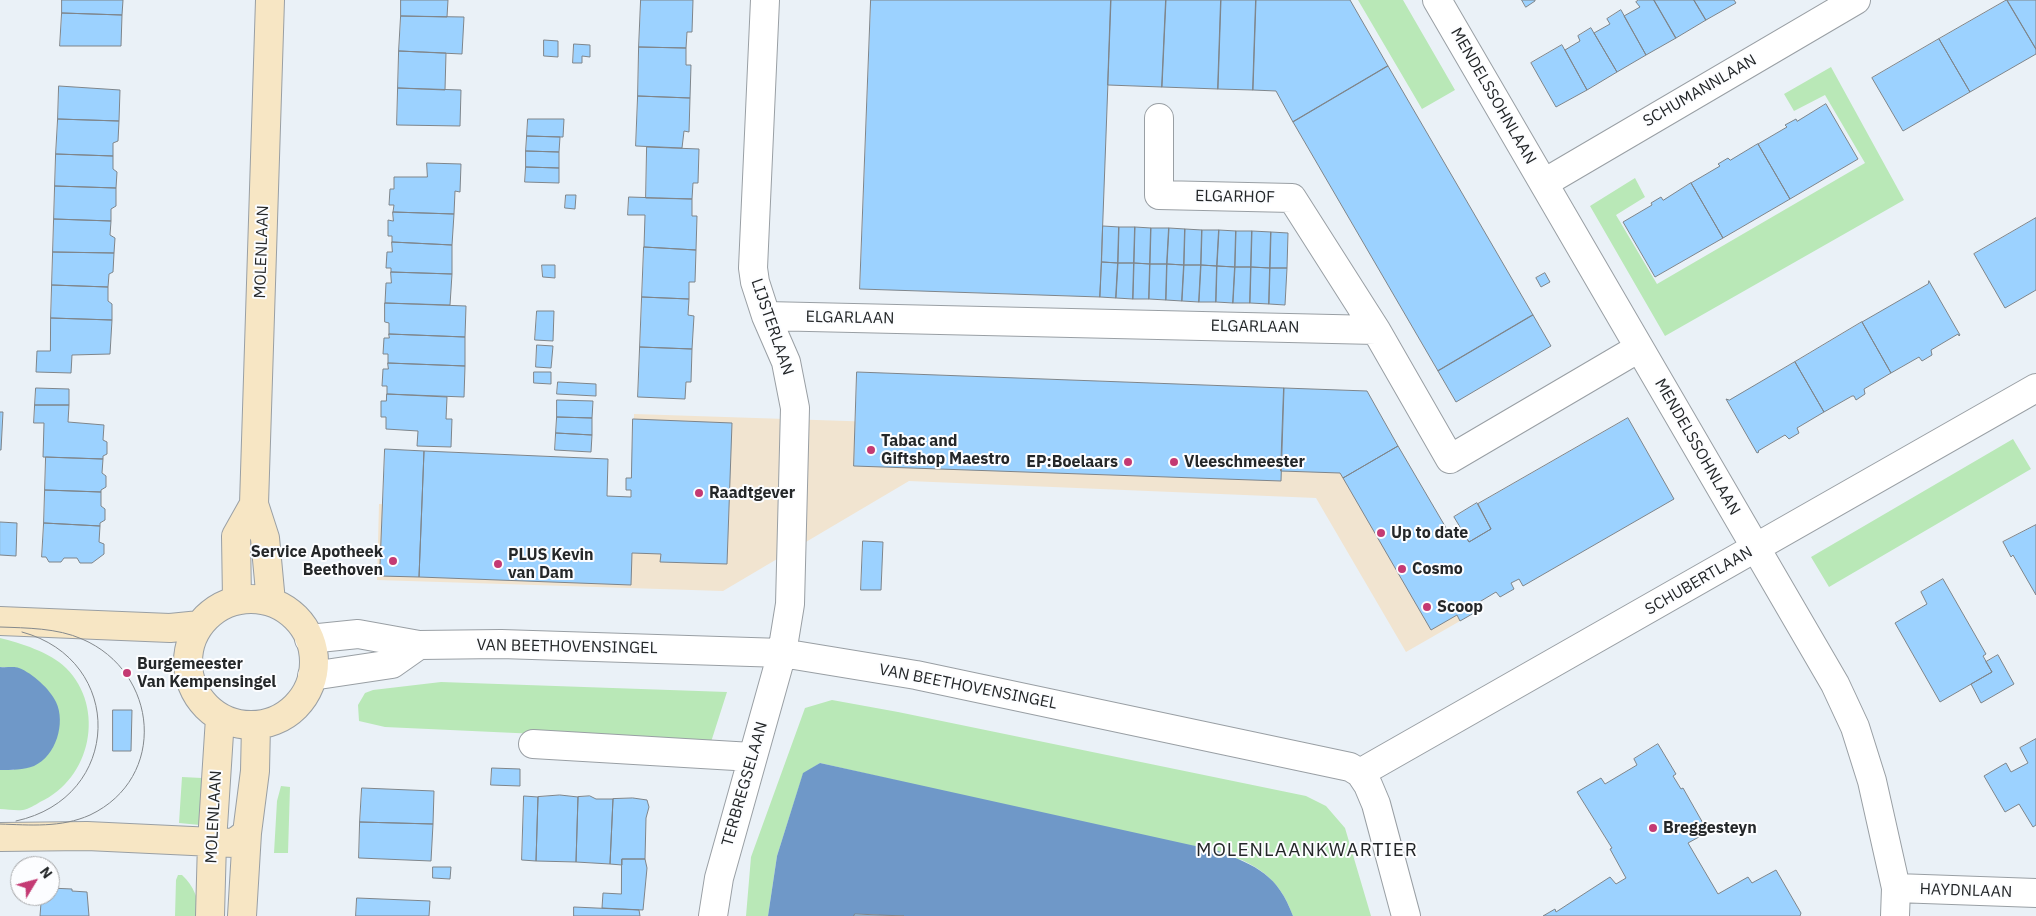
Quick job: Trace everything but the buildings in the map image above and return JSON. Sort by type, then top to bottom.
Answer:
[{"type":"main road","name":"MOLENLAAN","points":[[270,0],[254,504],[265,538],[271,602]]},
{"type":"main road","name":"MOLENLAAN","points":[[237,600],[236,536],[254,504]]},
{"type":"main road","points":[[260,599],[271,602],[294,616],[303,626],[309,639],[313,651],[312,676],[309,687],[297,706],[278,719],[256,725],[244,725],[220,718],[206,707],[195,693],[189,676],[188,658],[191,641],[200,625],[210,614],[223,605],[237,600],[260,599]]},
{"type":"main road","points":[[0,621],[170,628],[200,625]]},
{"type":"main road","name":"MOLENLAAN","points":[[210,916],[212,842],[220,718]]},
{"type":"main road","name":"MOLENLAAN","points":[[242,916],[247,834],[255,771],[256,725]]},
{"type":"main road","points":[[0,837],[87,836],[234,843],[247,834]]},
{"type":"street","name":"LIJSTERLAAN","points":[[765,0],[753,256],[756,282],[766,316],[786,362],[795,408],[790,604],[782,652]]},
{"type":"street","name":"MENDELSSOHNLAAN","points":[[1438,0],[1835,684],[1855,727],[1872,781],[1896,888],[1895,916]]},
{"type":"street","name":"SCHUMANNLAAN","points":[[1544,183],[1856,0]]},
{"type":"street","name":"ELGARHOF","points":[[1159,118],[1159,195],[1292,198],[1376,330]]},
{"type":"street","name":"ELGARLAAN","points":[[766,316],[1376,330]]},
{"type":"street","points":[[1376,330],[1450,459],[1640,348]]},
{"type":"street","name":"SCHUBERTLAAN","points":[[1360,773],[2036,388]]},
{"type":"street","name":"VAN BEETHOVENSINGEL","points":[[309,639],[358,634],[419,645],[501,644],[782,652],[916,676],[1278,750],[1350,767],[1360,773]]},
{"type":"street","points":[[312,676],[392,664],[419,645]]},
{"type":"street","name":"TERBREGSELAAN","points":[[713,916],[719,878],[782,652]]},
{"type":"street","points":[[533,744],[752,758]]},
{"type":"street","points":[[1360,773],[1368,785],[1376,804],[1406,916]]},
{"type":"street","name":"HAYDNLAAN","points":[[1896,888],[2036,893]]},
{"type":"shaded area","points":[[634,414],[999,426],[1355,442],[1460,621],[1406,652],[1316,498],[909,481],[723,591],[377,580],[379,504],[633,512]]},
{"type":"green space","points":[[1358,0],[1403,0],[1455,90],[1422,109]]},
{"type":"green space","points":[[1831,67],[1904,200],[1665,336],[1590,206],[1635,178],[1645,197],[1616,215],[1657,284],[1865,163],[1825,95],[1794,111],[1784,94]]},
{"type":"green space","points":[[2013,439],[2031,469],[1829,587],[1811,557]]},
{"type":"green space","points":[[0,638],[25,645],[52,657],[66,668],[78,684],[86,703],[89,722],[87,741],[81,760],[71,777],[57,791],[32,807],[23,810],[0,809],[0,770],[14,770],[19,668],[0,667]]},
{"type":"green space","points":[[441,682],[727,692],[711,742],[385,727],[359,721],[358,705],[365,693],[373,690]]},
{"type":"green space","points":[[832,700],[1306,796],[1326,806],[1345,828],[1371,916],[1293,916],[1285,897],[1274,882],[1260,870],[1242,860],[820,763],[803,774],[777,856],[768,916],[746,916],[751,857],[805,708]]},
{"type":"green space","points":[[182,777],[202,778],[200,825],[179,823]]},
{"type":"green space","points":[[281,786],[290,787],[288,853],[274,853],[277,801]]},
{"type":"green space","points":[[178,875],[182,875],[193,889],[200,916],[175,916],[176,880]]},
{"type":"water","points":[[0,667],[19,668],[35,678],[50,692],[59,710],[59,729],[53,747],[42,761],[34,766],[17,770],[0,770]]},
{"type":"water","points":[[820,763],[1218,851],[1255,867],[1273,881],[1287,902],[1293,916],[904,916],[856,914],[854,916],[768,916],[777,856],[803,773]]},
{"type":"tram line","points":[[0,627],[42,629],[72,635],[108,655],[127,675],[139,699],[144,726],[142,752],[132,777],[115,798],[90,815],[68,822],[45,825],[0,824]]},
{"type":"tram line","points":[[16,821],[51,807],[77,786],[92,758],[98,728],[94,698],[80,670],[56,647],[22,632]]},
{"type":"place","name":"Tabac and Giftshop Maestro","points":[[871,450]]},
{"type":"place","name":"EP:Boelaars","points":[[1128,462]]},
{"type":"place","name":"Vleeschmeester","points":[[1174,462]]},
{"type":"place","name":"Raadtgever","points":[[699,493]]},
{"type":"place","name":"Up to date","points":[[1381,533]]},
{"type":"place","name":"Service Apotheek Beethoven","points":[[393,561]]},
{"type":"place","name":"PLUS Kevin van Dam","points":[[498,564]]},
{"type":"place","name":"Cosmo","points":[[1402,569]]},
{"type":"place","name":"Scoop","points":[[1427,607]]},
{"type":"place","name":"Burgemeester Van Kempensingel","points":[[127,673]]},
{"type":"place","name":"Breggesteyn","points":[[1653,828]]},
{"type":"district","name":"MOLENLAANKWARTIER","points":[[1307,851]]}]
